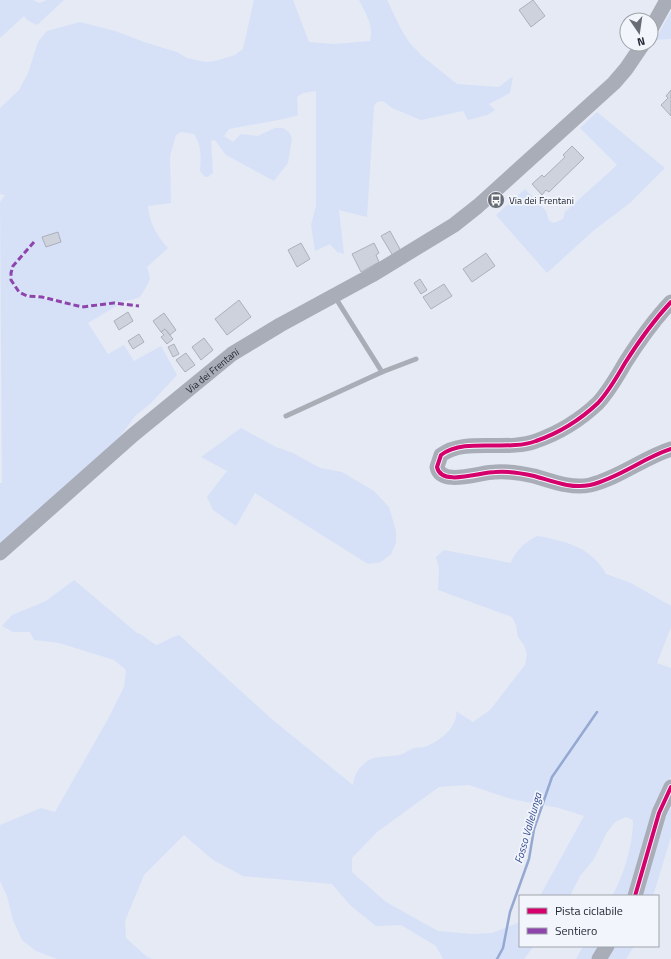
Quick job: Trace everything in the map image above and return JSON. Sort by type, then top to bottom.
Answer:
[{"type":"main road","points":[[659,14],[667,0]]},
{"type":"main road","name":"Via dei Frentani","points":[[0,553],[133,435],[227,358],[256,339],[335,296],[454,225],[478,206],[614,83],[638,52]]},
{"type":"main road","points":[[671,302],[642,337],[605,395],[583,416],[558,431],[527,444],[452,449],[440,455],[437,467],[441,475],[450,478],[480,472],[507,472],[581,486],[605,480],[650,456],[671,449]]},
{"type":"main road","points":[[635,895],[659,813],[671,787]]},
{"type":"main road","points":[[599,959],[605,947]]},
{"type":"lane","points":[[335,296],[382,372]]},
{"type":"lane","points":[[286,416],[382,372],[416,359]]},
{"type":"shaded area","points":[[0,0],[33,0],[39,3],[47,0],[64,0],[37,25],[27,20],[24,16],[0,38]]},
{"type":"shaded area","points":[[254,0],[293,0],[309,42],[334,44],[370,41],[370,25],[367,15],[359,0],[387,0],[409,42],[422,56],[457,84],[499,87],[513,76],[510,93],[489,104],[495,110],[487,115],[468,120],[463,111],[421,120],[392,108],[383,101],[377,102],[374,106],[367,217],[339,210],[344,254],[337,252],[330,244],[315,251],[311,225],[316,206],[316,91],[303,93],[297,97],[298,115],[229,129],[224,136],[233,142],[241,134],[258,136],[275,128],[283,128],[289,132],[292,138],[288,163],[274,181],[226,155],[215,140],[211,141],[213,173],[208,177],[205,177],[200,171],[200,148],[194,134],[181,132],[176,135],[170,156],[171,203],[148,206],[150,218],[154,228],[160,239],[168,248],[147,267],[150,278],[148,284],[140,297],[136,299],[103,305],[76,305],[84,307],[118,305],[88,323],[108,354],[124,345],[134,361],[161,346],[177,375],[151,403],[135,416],[117,441],[0,547],[0,483],[2,483],[0,202],[5,195],[0,194],[0,108],[19,90],[28,73],[38,42],[47,31],[80,22],[115,31],[177,52],[187,58],[206,62],[235,55],[243,49]],"holes":[[[25,296],[46,296],[74,305],[49,299]]]},
{"type":"shaded area","points":[[671,12],[671,39],[659,40],[659,33]]},
{"type":"shaded area","points":[[597,112],[665,168],[630,203],[593,231],[547,273],[496,215],[525,189],[546,211],[549,221],[554,223],[563,219],[565,212],[617,165],[580,128]]},
{"type":"shaded area","points":[[241,428],[320,468],[342,472],[374,491],[389,507],[396,531],[396,543],[391,554],[381,562],[368,564],[255,493],[236,526],[213,510],[207,497],[227,471],[201,457]]},
{"type":"shaded area","points":[[538,536],[558,540],[577,547],[593,558],[606,574],[631,583],[671,606],[671,627],[657,663],[671,668],[671,777],[655,807],[631,895],[612,895],[627,860],[633,830],[633,820],[626,817],[615,822],[606,834],[594,859],[580,876],[570,895],[541,895],[584,816],[559,808],[511,799],[469,785],[439,787],[377,832],[352,858],[352,872],[386,902],[438,931],[472,934],[492,933],[519,922],[519,947],[533,947],[524,959],[443,959],[436,946],[401,925],[376,926],[351,906],[332,884],[243,876],[213,860],[184,835],[144,875],[125,921],[126,938],[146,956],[152,959],[57,959],[36,951],[22,940],[13,920],[7,896],[0,881],[0,825],[41,808],[55,812],[108,719],[124,687],[126,670],[114,660],[59,643],[34,640],[30,632],[13,632],[2,626],[12,615],[46,601],[74,580],[137,633],[154,644],[157,645],[179,635],[274,721],[353,785],[358,770],[371,759],[377,757],[396,756],[413,749],[430,745],[441,738],[451,728],[456,717],[456,711],[473,722],[490,710],[525,665],[527,654],[524,645],[518,637],[516,625],[512,617],[438,590],[439,568],[436,557],[444,550],[511,563],[522,546]]},
{"type":"shaded area","points":[[671,795],[671,837],[653,895],[638,895]]},
{"type":"shaded area","points":[[582,947],[601,947],[592,959],[576,959]]},
{"type":"shaded area","points":[[612,947],[633,947],[626,959],[604,959]]},
{"type":"building","points":[[533,0],[545,16],[531,27],[519,10]]},
{"type":"building","points":[[671,90],[671,116],[661,105],[668,98],[666,96]]},
{"type":"building","points":[[572,146],[584,158],[549,192],[546,190],[542,195],[532,184],[542,175],[544,177],[565,157],[563,155]]},
{"type":"building","points":[[390,231],[401,251],[393,256],[381,236]]},
{"type":"building","points":[[58,232],[61,242],[46,247],[42,237]]},
{"type":"building","points":[[301,243],[310,259],[297,267],[288,250]]},
{"type":"building","points":[[374,243],[379,253],[376,255],[379,262],[361,272],[352,254]]},
{"type":"building","points":[[486,253],[495,266],[472,282],[463,269]]},
{"type":"building","points":[[420,279],[427,290],[421,294],[414,283]]},
{"type":"building","points":[[444,284],[452,296],[431,309],[423,297]]},
{"type":"building","points":[[239,300],[251,317],[227,335],[215,319]]},
{"type":"building","points":[[128,312],[133,321],[119,330],[114,321]]},
{"type":"building","points":[[164,313],[176,330],[170,335],[165,329],[161,332],[153,321]]},
{"type":"building","points":[[165,329],[173,339],[167,344],[161,337],[164,335],[161,332]]},
{"type":"building","points":[[139,334],[144,342],[133,349],[128,341]]},
{"type":"building","points":[[204,338],[213,350],[201,360],[192,347]]},
{"type":"building","points":[[174,344],[179,354],[173,357],[168,347]]},
{"type":"building","points":[[186,353],[195,365],[185,372],[176,360]]},
{"type":"waterway","name":"Fosso Vallelunga","points":[[497,959],[503,948],[510,912],[529,859],[534,829],[552,777],[597,712]]},
{"type":"marked path","points":[[34,242],[13,266],[11,280],[19,292],[27,296],[42,297],[82,307],[114,303],[139,306]]},
{"type":"cycle path","points":[[671,302],[658,316],[641,339],[613,384],[602,398],[577,420],[553,434],[525,444],[474,446],[451,450],[441,455],[437,467],[440,473],[453,477],[510,472],[534,476],[569,485],[583,486],[611,478],[651,457],[671,449]]},
{"type":"cycle path","points":[[635,895],[659,813],[671,787]]},
{"type":"place","name":"Via dei Frentani","points":[[496,200]]}]
